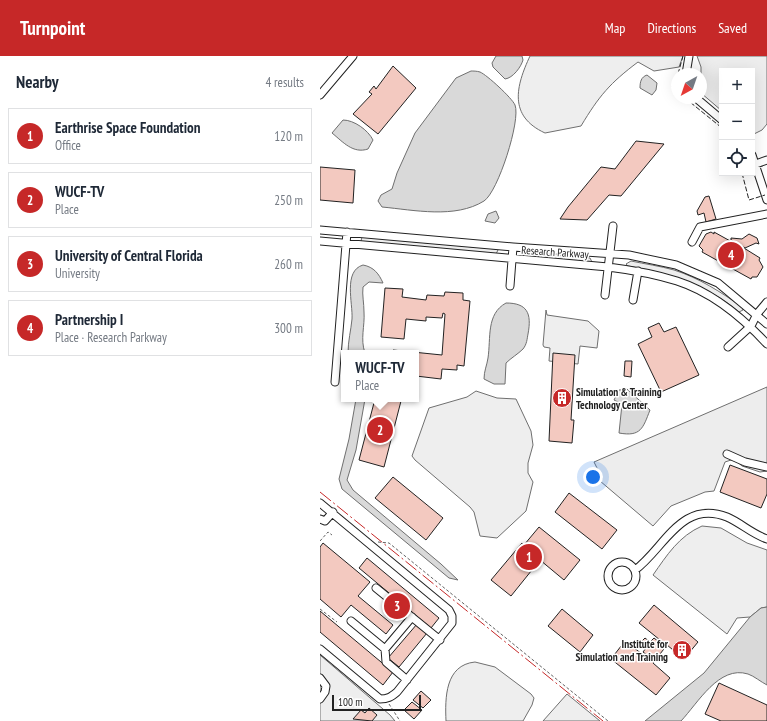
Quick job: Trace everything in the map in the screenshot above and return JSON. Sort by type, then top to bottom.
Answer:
[{"type":"street","points":[[320,95],[352,56]]},
{"type":"street","points":[[687,68],[689,56]]},
{"type":"street","points":[[703,104],[719,117]]},
{"type":"street","points":[[767,160],[756,164],[767,200]]},
{"type":"street","points":[[692,242],[700,227],[767,214]]},
{"type":"street","points":[[605,295],[613,226]]},
{"type":"street","name":"Research Parkway","points":[[320,230],[513,247],[629,255],[676,264],[718,283],[766,322]]},
{"type":"street","points":[[335,382],[347,232]]},
{"type":"street","name":"Research Parkway","points":[[320,240],[638,271],[679,282],[719,302],[751,326],[767,344]]},
{"type":"street","points":[[510,286],[513,247]]},
{"type":"street","points":[[633,300],[638,271]]},
{"type":"street","points":[[728,347],[751,326],[757,314],[767,302]]},
{"type":"street","points":[[751,326],[766,322]]},
{"type":"street","points":[[727,454],[746,462],[767,467]]},
{"type":"street","points":[[320,503],[333,512],[449,610],[452,616],[452,623],[440,640],[392,697],[385,699],[380,699],[320,649]]},
{"type":"street","points":[[320,519],[323,521],[328,519],[333,512]]},
{"type":"street","points":[[635,570],[646,562],[679,524],[691,517],[703,514],[727,517],[756,535],[767,539]]},
{"type":"street","points":[[625,562],[635,570],[636,581],[629,589],[620,590],[615,588],[609,582],[609,570],[616,563],[625,562]]},
{"type":"street","points":[[376,588],[440,640]]},
{"type":"street","points":[[407,680],[386,662],[385,649],[412,617]]},
{"type":"street","points":[[351,621],[385,649]]},
{"type":"street","points":[[320,678],[326,686],[325,692],[320,699]]},
{"type":"path","points":[[320,541],[328,532],[332,535]]},
{"type":"path","points":[[373,546],[382,541],[389,543],[608,721]]},
{"type":"path","points":[[320,609],[337,622]]},
{"type":"path","points":[[385,699],[400,721]]},
{"type":"shaded area","points":[[496,56],[522,56],[523,60],[516,72],[511,77],[505,79],[493,67],[492,63]]},
{"type":"shaded area","points":[[530,56],[683,56],[679,67],[654,71],[638,62],[612,84],[594,106],[581,126],[545,133],[533,126],[525,118],[520,109],[518,99],[519,89],[525,67]]},
{"type":"shaded area","points":[[697,56],[767,56],[767,124],[762,130],[755,134],[755,68],[719,68],[719,108],[707,98],[707,68],[701,67]]},
{"type":"shaded area","points":[[471,71],[480,72],[488,77],[515,105],[515,125],[512,140],[502,171],[490,195],[484,201],[473,207],[447,212],[382,207],[378,201],[381,195],[392,189],[397,173],[415,133],[456,78]]},
{"type":"shaded area","points":[[647,75],[657,83],[656,90],[652,95],[640,88],[641,80]]},
{"type":"shaded area","points":[[343,120],[347,120],[360,126],[371,136],[373,140],[368,149],[353,149],[332,133]]},
{"type":"shaded area","points":[[496,211],[499,218],[495,223],[485,221],[488,214]]},
{"type":"shaded area","points":[[362,237],[498,250],[496,254],[363,242],[361,241]]},
{"type":"shaded area","points":[[528,252],[590,258],[592,262],[589,263],[528,257],[526,256]]},
{"type":"shaded area","points":[[631,261],[683,273],[710,286],[742,307],[743,310],[739,312],[714,294],[701,287],[658,272],[628,266],[626,264]]},
{"type":"shaded area","points":[[363,265],[370,267],[376,271],[383,283],[369,282],[363,287],[363,343],[364,350],[348,350],[352,319],[350,288],[353,274],[357,268]]},
{"type":"shaded area","points":[[506,303],[519,305],[526,311],[529,320],[528,334],[523,349],[506,363],[505,384],[494,384],[484,379],[484,373],[488,358],[492,320],[495,313]]},
{"type":"shaded area","points":[[546,310],[547,315],[588,321],[599,331],[597,348],[580,346],[578,364],[549,361],[550,348],[544,347],[543,345]]},
{"type":"shaded area","points":[[767,387],[767,471],[760,472],[742,466],[734,459],[725,462],[714,491],[705,492],[671,506],[653,526],[600,481],[602,478],[594,462]]},
{"type":"shaded area","points":[[627,389],[650,410],[640,430],[632,434],[619,433],[622,404],[614,400],[619,390]]},
{"type":"shaded area","points":[[476,391],[497,398],[516,399],[531,431],[533,445],[528,463],[528,473],[533,482],[526,511],[497,538],[480,536],[474,512],[470,507],[412,456],[429,408],[467,397]]},
{"type":"shaded area","points":[[355,402],[364,402],[356,450],[347,480],[353,490],[458,580],[449,578],[342,489],[339,479],[349,439]]},
{"type":"shaded area","points":[[702,526],[721,528],[747,543],[767,550],[767,607],[761,608],[750,617],[737,618],[727,634],[653,575],[680,541],[694,530]]},
{"type":"shaded area","points":[[767,607],[767,685],[748,674],[737,673],[728,675],[710,687],[681,721],[645,721],[704,673],[750,617],[761,608]]},
{"type":"shaded area","points":[[320,655],[390,715],[395,721],[320,721]]},
{"type":"shaded area","points":[[475,662],[495,667],[531,694],[534,698],[532,705],[523,721],[446,721],[447,693],[452,676],[465,664]]},
{"type":"shaded area","points":[[567,694],[600,721],[543,721]]},
{"type":"building","points":[[393,66],[416,88],[378,134],[353,114],[372,94],[369,92],[374,86],[376,89]]},
{"type":"building","points":[[636,141],[664,144],[621,196],[609,195],[587,220],[560,219],[601,167],[615,169]]},
{"type":"building","points":[[320,167],[355,170],[353,203],[320,200]]},
{"type":"building","points":[[709,196],[716,219],[706,222],[704,213],[698,215],[697,211],[705,197]]},
{"type":"building","points":[[711,232],[714,234],[714,232],[732,242],[731,240],[760,258],[759,260],[763,267],[757,277],[752,277],[751,279],[702,252],[703,250],[699,246],[706,234]]},
{"type":"building","points":[[749,234],[757,238],[759,244],[756,243],[745,248],[731,240],[731,238],[742,239]]},
{"type":"building","points":[[385,288],[403,289],[402,297],[426,300],[427,295],[444,296],[445,292],[463,293],[463,300],[470,301],[464,366],[457,365],[457,370],[442,369],[441,379],[419,376],[419,353],[442,355],[445,314],[443,313],[442,318],[426,317],[426,321],[406,319],[404,339],[381,337]]},
{"type":"building","points":[[659,323],[664,332],[676,327],[699,375],[661,392],[638,344],[652,337],[648,328]]},
{"type":"building","name":"Simulation & Training Technology Center","points":[[553,353],[575,355],[571,420],[574,420],[572,443],[549,441]]},
{"type":"building","points":[[625,361],[632,361],[631,377],[624,376]]},
{"type":"building","points":[[374,402],[401,402],[384,467],[359,460]]},
{"type":"building","points":[[730,465],[767,479],[767,494],[761,508],[720,492]]},
{"type":"building","points":[[393,477],[443,518],[426,540],[375,498]]},
{"type":"building","points":[[569,493],[617,530],[602,549],[555,512]]},
{"type":"building","points":[[539,527],[580,560],[564,580],[540,560],[511,596],[491,580],[522,543],[524,545]]},
{"type":"building","points":[[323,543],[370,582],[358,596],[393,625],[386,634],[351,605],[341,617],[320,599],[320,547]]},
{"type":"building","points":[[367,558],[439,618],[431,628],[359,568]]},
{"type":"building","name":"Institute for Simulation and Training","points":[[654,605],[698,642],[684,659],[667,645],[653,663],[670,678],[656,695],[611,659],[625,641],[646,657],[647,655],[643,652],[646,648],[640,643],[645,638],[650,642],[654,638],[659,642],[660,640],[639,623]]},
{"type":"building","points":[[562,609],[593,635],[580,652],[548,626]]},
{"type":"building","points":[[320,611],[393,672],[383,685],[320,632]]},
{"type":"building","points":[[417,624],[427,633],[399,667],[388,658]]},
{"type":"building","points":[[719,683],[767,705],[767,721],[721,721],[705,714]]},
{"type":"building","points":[[421,691],[431,700],[423,708],[413,700]]},
{"type":"building","points":[[412,702],[422,710],[414,719],[404,710]]},
{"type":"building","points":[[369,708],[377,715],[372,721],[353,719],[361,710],[365,713]]},
{"type":"fence","points":[[680,68],[683,56]]},
{"type":"fence","points":[[692,104],[719,126]]},
{"type":"fence","points":[[743,176],[749,200],[765,195]]},
{"type":"power","points":[[320,492],[603,721]]},
{"type":"place","name":"Partnership I","points":[[731,255]]},
{"type":"place","name":"Simulation & Training Technology Center","points":[[562,398]]},
{"type":"place","name":"WUCF-TV","points":[[380,430]]},
{"type":"place","name":"Earthrise Space Foundation","points":[[529,557]]},
{"type":"place","name":"University of Central Florida","points":[[397,606]]},
{"type":"place","name":"Institute for Simulation and Training","points":[[682,650]]}]
